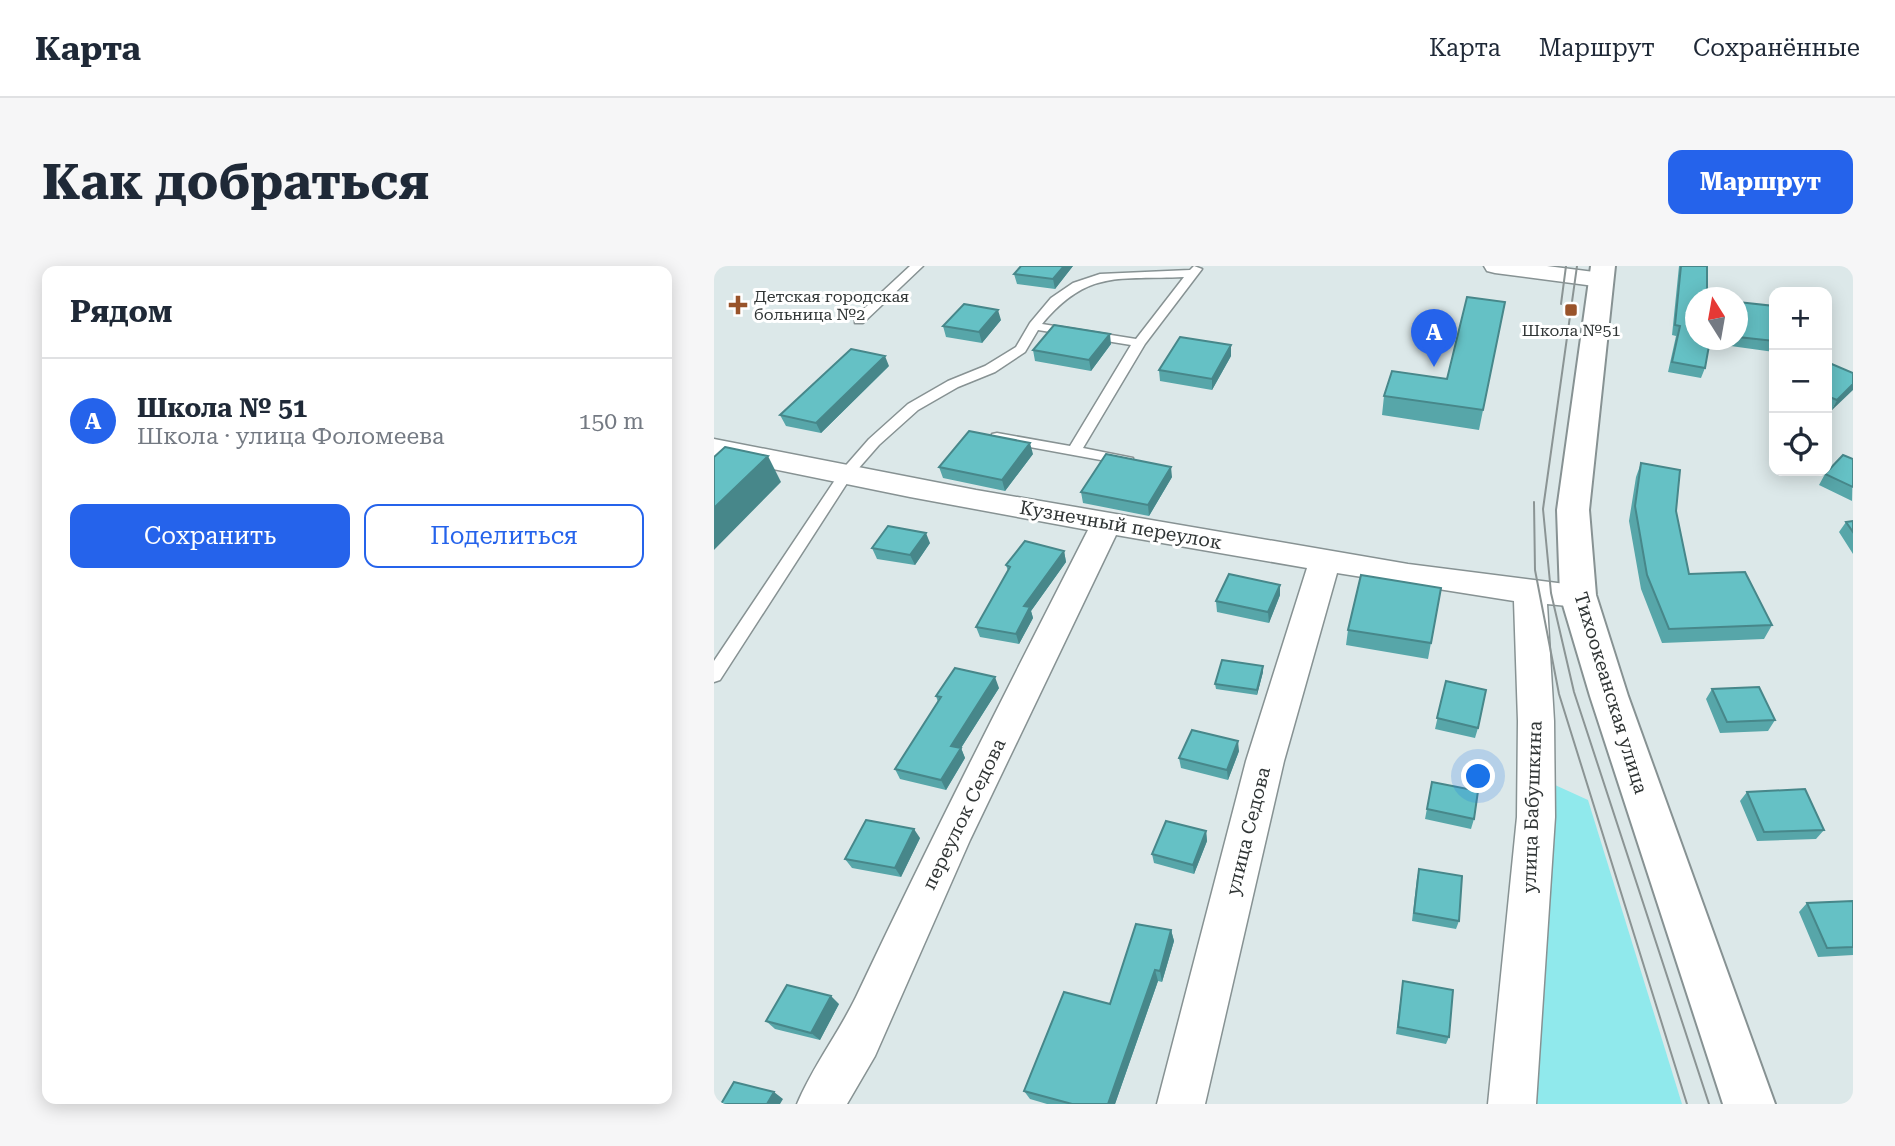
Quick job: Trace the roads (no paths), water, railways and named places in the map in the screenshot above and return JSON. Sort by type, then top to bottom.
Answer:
[{"type":"main road","name":"Тихоокеанская улица","points":[[1603,273],[1573,510],[1578,594],[1609,696],[1749,1104]]},
{"type":"street","points":[[1495,266],[1603,273]]},
{"type":"street","name":"Кузнечный переулок","points":[[718,453],[1325,560],[1530,593],[1578,594]]},
{"type":"street","name":"переулок Седова","points":[[821,1104],[859,1040],[951,838],[1107,523]]},
{"type":"street","name":"улица Седова","points":[[1181,1104],[1265,761],[1325,560]]},
{"type":"street","name":"улица Бабушкина","points":[[1512,1104],[1514,1040],[1534,847],[1535,699],[1530,593]]},
{"type":"lane","points":[[859,320],[917,266]]},
{"type":"lane","points":[[714,676],[846,474],[874,442],[913,407],[953,384],[989,369],[1021,349],[1034,326],[1055,300],[1077,285],[1100,277],[1195,270]]},
{"type":"lane","points":[[1075,450],[1139,343],[1195,270]]},
{"type":"lane","points":[[1034,326],[1139,343]]},
{"type":"lane","points":[[984,435],[1142,464]]},
{"type":"tram line","points":[[1561,304],[1566,266]]},
{"type":"tram line","points":[[1577,266],[1543,509],[1551,593],[1574,692],[1709,1104]]},
{"type":"tram line","points":[[1534,502],[1535,570],[1559,694],[1687,1104]]},
{"type":"place","name":"Детская городская больница №2","points":[[738,305]]},
{"type":"place","name":"Школа №51","points":[[1571,310]]},
{"type":"place","name":"Школа № 51","points":[[1434,367]]}]
